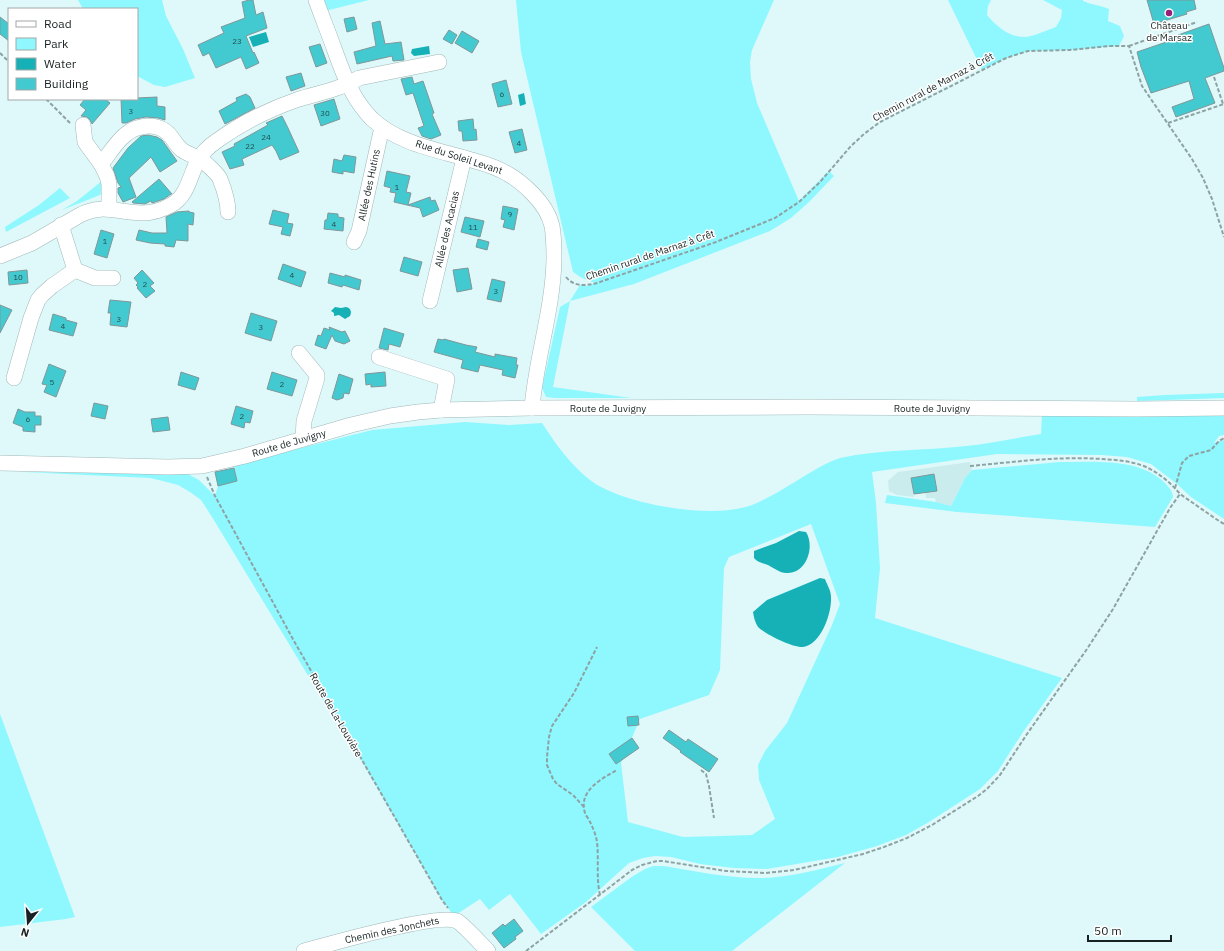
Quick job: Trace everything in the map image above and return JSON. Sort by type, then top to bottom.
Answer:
[{"type":"street","name":"Rue du Soleil Levant","points":[[316,0],[348,85],[363,108],[372,118],[382,127],[408,141],[500,169],[516,179],[530,191],[540,203],[549,218],[552,226],[554,254],[553,285],[532,408]]},
{"type":"street","points":[[0,256],[32,243],[61,225],[87,212],[101,208],[144,213],[157,211],[174,204],[186,190],[200,158],[210,145],[241,124],[262,113],[348,85],[359,78],[438,62]]},
{"type":"street","points":[[83,125],[85,142],[101,164],[107,176],[109,184],[110,209]]},
{"type":"street","points":[[101,164],[128,132],[136,128],[150,126],[158,127],[165,130],[181,150],[200,158],[220,178],[228,205],[228,212]]},
{"type":"street","name":"Allée des Hutins","points":[[354,242],[359,231],[382,127]]},
{"type":"street","name":"Allée des Acacias","points":[[430,301],[464,158]]},
{"type":"street","points":[[61,225],[75,270]]},
{"type":"street","points":[[75,270],[95,278],[113,278]]},
{"type":"street","points":[[14,378],[31,318],[38,300],[47,290],[75,270]]},
{"type":"street","points":[[299,353],[317,375],[304,420],[303,439]]},
{"type":"street","points":[[379,357],[447,379],[441,410]]},
{"type":"street","name":"Route de Juvigny","points":[[0,463],[168,467],[202,466],[245,456],[351,425],[390,416],[441,410],[532,408],[816,407],[1224,408]]},
{"type":"street","name":"Chemin des Jonchets","points":[[304,951],[432,920],[458,921]]},
{"type":"street","points":[[458,921],[488,951]]},
{"type":"path","name":"Chemin rural de Marnaz à Crêt","points":[[566,276],[569,280],[580,285],[587,286],[716,242],[775,218],[799,202],[820,182],[864,134],[880,122],[1004,59],[1028,51],[1129,46],[1197,22]]},
{"type":"path","points":[[1129,46],[1142,86],[1192,159],[1203,178],[1212,198],[1224,237]]},
{"type":"path","points":[[0,53],[8,61]]},
{"type":"path","points":[[1168,124],[1224,104],[1214,77]]},
{"type":"path","points":[[47,100],[75,128],[85,142]]},
{"type":"path","points":[[1175,488],[1182,463],[1189,456],[1211,450],[1219,440],[1224,438]]},
{"type":"path","points":[[970,466],[1060,458],[1090,458],[1126,461],[1154,471],[1180,494],[1224,524]]},
{"type":"path","name":"Route de La-Louvière","points":[[202,466],[215,496],[321,689],[442,900],[458,921]]},
{"type":"path","points":[[526,951],[632,870],[642,865],[663,861],[726,871],[766,873],[794,870],[863,854],[907,838],[932,825],[978,796],[1000,775],[1088,648],[1113,609],[1170,508],[1180,494]]},
{"type":"path","points":[[584,807],[573,795],[557,784],[553,779],[547,765],[547,757],[549,737],[552,726],[574,693],[597,647]]},
{"type":"path","points":[[600,895],[597,841],[584,807],[585,797],[590,789],[602,779],[617,770]]},
{"type":"path","points":[[701,770],[706,774],[714,818]]},
{"type":"shaded area","points":[[970,462],[972,470],[965,478],[951,506],[936,502],[935,498],[926,498],[925,492],[937,491],[934,474],[911,478],[914,497],[897,495],[889,491],[888,481],[898,472]]},
{"type":"green space","points":[[78,0],[162,0],[166,16],[183,49],[195,78],[165,87],[154,85],[138,77],[138,8],[82,8]]},
{"type":"green space","points":[[322,0],[369,0],[325,11]]},
{"type":"green space","points":[[516,0],[774,0],[752,50],[750,62],[751,79],[757,103],[799,201],[829,171],[834,176],[791,218],[770,231],[634,284],[570,301],[580,285],[587,286],[595,283],[582,278],[573,272],[521,52]]},
{"type":"green space","points":[[948,0],[991,0],[988,6],[987,15],[999,27],[1009,33],[1019,37],[1025,37],[1056,27],[1061,18],[1062,10],[1043,0],[1083,0],[1109,9],[1108,21],[1120,26],[1124,36],[1119,46],[1070,50],[1028,51],[1004,59],[982,70]]},
{"type":"green space","points":[[102,181],[103,191],[100,195],[62,210],[77,201]]},
{"type":"green space","points":[[60,188],[70,198],[6,232],[5,227],[39,205]]},
{"type":"green space","points":[[570,301],[553,387],[631,398],[546,397],[542,388],[560,307]]},
{"type":"green space","points":[[1224,393],[1224,398],[1137,401],[1137,397]]},
{"type":"green space","points":[[1224,413],[1224,435],[1219,436],[1214,443],[1224,440],[1224,519],[1191,497],[1151,464],[1127,457],[1101,455],[997,454],[872,472],[876,503],[880,568],[875,618],[1062,678],[1023,732],[998,771],[980,789],[906,835],[877,846],[838,857],[767,869],[734,868],[700,864],[671,857],[655,856],[643,858],[629,863],[586,902],[541,934],[510,894],[489,910],[480,899],[454,916],[442,900],[332,709],[329,710],[201,500],[178,485],[150,478],[23,472],[188,474],[199,480],[215,496],[218,486],[237,481],[234,465],[372,430],[465,422],[509,425],[542,423],[568,459],[584,475],[601,487],[634,500],[655,505],[717,511],[736,509],[760,502],[823,465],[840,458],[872,453],[950,448],[1041,434],[1042,414]],"holes":[[[811,524],[840,604],[832,625],[787,723],[765,751],[758,765],[759,780],[775,819],[752,835],[683,837],[628,822],[621,763],[640,719],[709,695],[720,670],[724,568],[729,557]]]},
{"type":"green space","points":[[1060,462],[1116,463],[1144,469],[1156,475],[1166,484],[1172,491],[1173,497],[1155,527],[957,512],[885,503],[887,495],[936,502],[951,506],[965,478],[972,470]]},
{"type":"green space","points":[[0,714],[75,917],[0,927]]},
{"type":"green space","points":[[845,863],[732,951],[635,951],[591,907],[633,876],[653,866],[664,866],[722,876],[769,878],[813,871]]},
{"type":"water","points":[[266,32],[269,42],[253,47],[249,37]]},
{"type":"water","points":[[429,46],[430,54],[414,56],[411,53],[412,49]]},
{"type":"water","points":[[524,93],[526,104],[520,106],[518,95]]},
{"type":"water","points":[[335,307],[349,308],[351,312],[350,316],[345,319],[339,315],[334,316],[334,313],[331,311]]},
{"type":"water","points":[[799,531],[806,532],[810,544],[808,558],[800,569],[795,572],[783,573],[759,562],[754,558],[754,551],[776,543]]},
{"type":"water","points":[[820,578],[825,579],[829,588],[831,594],[831,604],[824,627],[815,641],[809,645],[798,647],[779,640],[758,627],[753,612],[767,600]]},
{"type":"building","points":[[253,0],[256,15],[263,12],[267,28],[246,36],[259,63],[246,69],[241,57],[216,68],[209,53],[203,56],[198,45],[224,33],[221,27],[245,18],[242,2]]},
{"type":"building","name":"Château de Marsaz","points":[[1147,0],[1194,0],[1196,9],[1186,12],[1187,14],[1154,24]]},
{"type":"building","points":[[0,17],[8,23],[8,40],[0,34]]},
{"type":"building","points":[[354,17],[357,29],[347,32],[344,19]]},
{"type":"building","points":[[380,21],[385,44],[401,42],[404,60],[393,61],[392,56],[357,64],[354,52],[376,46],[372,23]]},
{"type":"building","points":[[1209,24],[1224,68],[1224,71],[1205,78],[1215,103],[1176,117],[1172,107],[1194,99],[1189,81],[1151,93],[1137,52],[1178,38],[1178,35]]},
{"type":"building","points":[[449,30],[457,35],[452,44],[443,39]]},
{"type":"building","points":[[462,31],[479,41],[472,53],[455,43]]},
{"type":"building","points":[[320,44],[327,63],[316,67],[309,47]]},
{"type":"building","points":[[301,73],[305,86],[291,91],[286,77]]},
{"type":"building","points":[[412,77],[414,84],[423,81],[434,113],[432,114],[441,135],[431,139],[422,136],[418,128],[424,126],[413,93],[406,95],[401,79]]},
{"type":"building","points":[[506,80],[512,104],[498,107],[492,84]]},
{"type":"building","points":[[246,94],[250,97],[255,108],[225,124],[219,111],[237,101],[236,98]]},
{"type":"building","points":[[157,97],[157,106],[165,107],[165,120],[146,117],[122,123],[121,100],[138,100],[138,98]]},
{"type":"building","points":[[334,99],[340,119],[321,126],[314,105]]},
{"type":"building","points":[[84,100],[106,100],[110,103],[92,124],[87,117],[81,116],[86,110],[80,105]]},
{"type":"building","points":[[282,116],[299,152],[280,160],[272,145],[242,159],[244,165],[230,169],[222,152],[235,146],[234,144],[268,125],[266,123]]},
{"type":"building","points":[[473,119],[477,140],[463,141],[462,131],[459,131],[458,121]]},
{"type":"building","points":[[522,129],[527,150],[515,153],[509,132]]},
{"type":"building","points":[[148,135],[162,140],[177,161],[160,172],[151,157],[129,178],[136,197],[123,202],[118,193],[118,188],[121,187],[118,183],[113,168],[128,148],[141,136]]},
{"type":"building","points":[[344,155],[356,157],[354,173],[343,171],[343,174],[332,172],[334,159],[342,161]]},
{"type":"building","points":[[387,171],[410,176],[406,192],[411,193],[408,205],[430,197],[431,201],[435,200],[439,210],[423,217],[420,208],[394,202],[396,193],[390,192],[391,188],[384,186]]},
{"type":"building","points":[[159,179],[172,194],[164,199],[152,203],[151,201],[145,204],[132,202]]},
{"type":"building","points":[[503,206],[518,209],[514,230],[503,227],[505,220],[501,219]]},
{"type":"building","points":[[273,210],[289,214],[287,223],[293,224],[290,236],[281,234],[283,227],[269,224]]},
{"type":"building","points":[[189,211],[194,213],[193,225],[188,224],[188,241],[176,240],[174,247],[165,246],[165,244],[136,240],[139,230],[152,233],[167,233],[166,217],[177,212]]},
{"type":"building","points":[[328,213],[338,214],[338,217],[344,218],[343,231],[324,229],[325,220],[327,220]]},
{"type":"building","points":[[465,217],[484,221],[480,237],[461,232]]},
{"type":"building","points":[[101,230],[114,234],[107,258],[94,254]]},
{"type":"building","points":[[478,239],[489,242],[487,250],[476,247]]},
{"type":"building","points":[[404,257],[422,262],[418,276],[400,271]]},
{"type":"building","points":[[283,264],[306,272],[301,287],[278,279]]},
{"type":"building","points":[[468,268],[472,289],[457,292],[453,270]]},
{"type":"building","points":[[27,270],[28,283],[9,285],[8,272]]},
{"type":"building","points":[[142,270],[154,283],[150,286],[155,291],[146,298],[137,288],[138,287],[136,285],[138,283],[134,278]]},
{"type":"building","points":[[330,273],[345,277],[345,275],[361,280],[359,290],[343,285],[342,287],[328,283]]},
{"type":"building","points":[[492,279],[505,282],[501,302],[487,299]]},
{"type":"building","points":[[110,300],[131,302],[127,327],[110,325],[111,313],[108,313]]},
{"type":"building","points":[[0,305],[12,310],[0,333]]},
{"type":"building","points":[[251,313],[277,321],[271,341],[245,333]]},
{"type":"building","points":[[53,314],[77,323],[73,336],[49,330]]},
{"type":"building","points":[[329,327],[342,332],[345,331],[350,341],[344,344],[335,341],[332,335],[326,349],[315,345],[318,335],[321,336],[324,328],[330,330]]},
{"type":"building","points":[[384,328],[404,334],[400,347],[389,344],[388,350],[379,348]]},
{"type":"building","points":[[438,339],[444,339],[477,347],[475,352],[495,357],[495,354],[517,358],[516,365],[518,365],[515,378],[502,375],[503,370],[480,365],[478,372],[461,368],[463,360],[434,352]]},
{"type":"building","points":[[49,364],[66,371],[56,397],[44,392],[47,385],[42,384]]},
{"type":"building","points":[[181,372],[199,378],[195,390],[178,385]]},
{"type":"building","points":[[272,372],[297,380],[292,396],[267,389]]},
{"type":"building","points":[[385,372],[386,386],[371,387],[371,384],[366,385],[365,374]]},
{"type":"building","points":[[339,374],[353,379],[349,394],[344,393],[343,398],[337,400],[332,398]]},
{"type":"building","points":[[94,403],[108,406],[105,419],[91,416]]},
{"type":"building","points":[[236,406],[253,411],[250,423],[245,422],[244,428],[231,424]]},
{"type":"building","points":[[18,409],[25,412],[35,412],[35,416],[41,416],[41,425],[35,425],[35,432],[23,431],[23,427],[13,423]]},
{"type":"building","points":[[168,417],[170,430],[153,432],[151,419]]},
{"type":"building","points":[[234,468],[237,481],[218,486],[215,472]]},
{"type":"building","points":[[934,474],[937,491],[914,494],[911,478]]},
{"type":"building","points":[[638,716],[639,725],[628,726],[627,717]]},
{"type":"building","points":[[669,730],[686,742],[688,739],[718,759],[709,772],[663,738]]},
{"type":"building","points":[[632,738],[639,748],[616,764],[609,754]]},
{"type":"building","points":[[514,919],[523,931],[515,937],[516,939],[504,948],[492,933],[503,924],[505,926]]},
{"type":"place","name":"Château de Marsaz","points":[[1169,13]]}]
